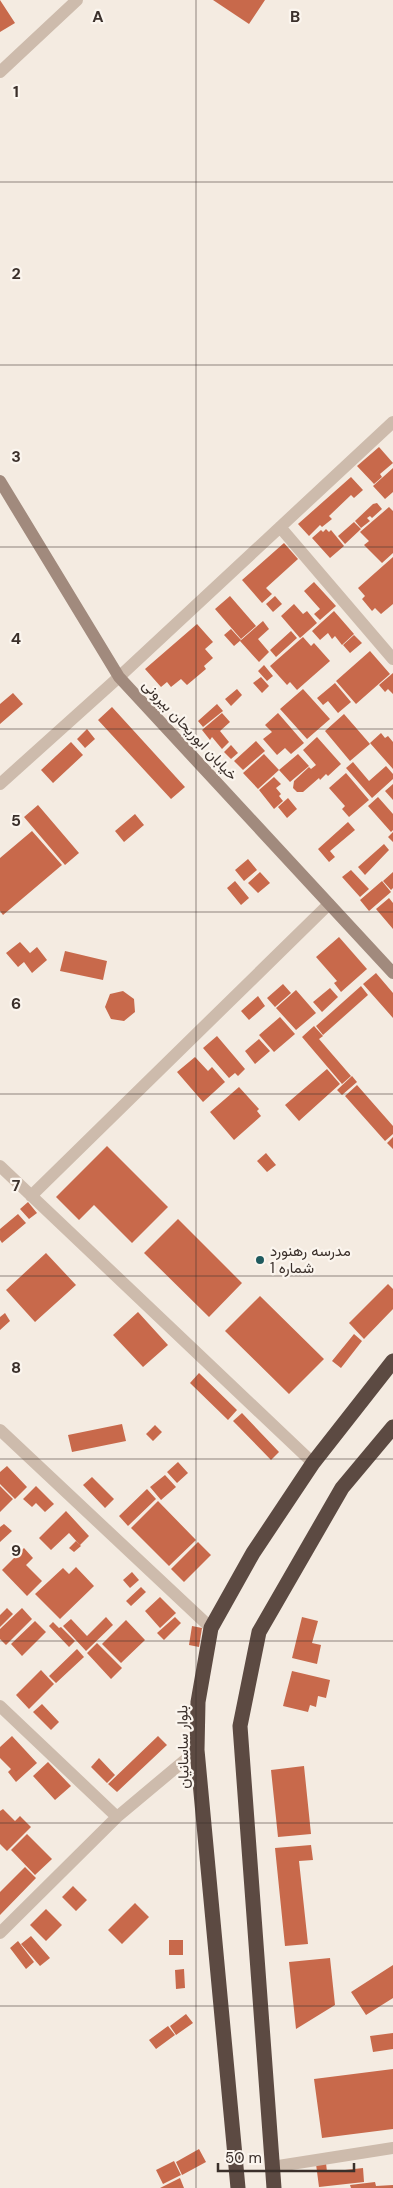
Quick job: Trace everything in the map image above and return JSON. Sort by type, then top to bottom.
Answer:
[{"type":"highway","name":"بلوار ساسانیان","points":[[238,2188],[197,1750],[198,1702],[210,1628],[252,1553],[313,1463],[393,1361]]},
{"type":"highway","points":[[274,2188],[240,1726],[259,1632],[342,1488],[393,1426]]},
{"type":"street","points":[[0,72],[77,0]]},
{"type":"street","points":[[0,784],[119,678],[393,422]]},
{"type":"street","name":"خیابان ابوریحان بیرونی","points":[[0,482],[119,678],[393,973]]},
{"type":"street","points":[[280,527],[393,658]]},
{"type":"street","points":[[31,1196],[330,904]]},
{"type":"street","points":[[0,1166],[313,1463]]},
{"type":"street","points":[[0,1430],[210,1628]]},
{"type":"street","points":[[0,1706],[117,1816]]},
{"type":"street","points":[[0,1933],[117,1816],[197,1750]]},
{"type":"street","points":[[272,2166],[393,2148]]},
{"type":"building","points":[[0,0],[15,23],[0,32]]},
{"type":"building","points":[[213,0],[265,0],[249,24]]},
{"type":"building","points":[[379,447],[393,463],[380,474],[382,477],[374,484],[357,466]]},
{"type":"building","points":[[393,468],[393,492],[385,499],[373,486]]},
{"type":"building","points":[[351,477],[363,490],[354,498],[351,495],[329,516],[332,519],[322,527],[320,525],[309,536],[298,524]]},
{"type":"building","points":[[377,503],[382,509],[372,518],[370,516],[367,518],[370,521],[361,528],[355,521],[373,504]]},
{"type":"building","points":[[389,507],[393,511],[393,553],[382,563],[364,545],[369,541],[360,532]]},
{"type":"building","points":[[354,522],[361,529],[345,544],[338,536]]},
{"type":"building","points":[[326,529],[329,532],[331,530],[344,546],[330,558],[312,538],[321,530],[323,532]]},
{"type":"building","points":[[284,543],[298,559],[266,588],[272,594],[262,603],[242,580]]},
{"type":"building","points":[[393,557],[393,604],[381,614],[375,608],[372,611],[362,599],[365,596],[358,588]]},
{"type":"building","points":[[314,582],[336,606],[320,620],[314,614],[320,609],[304,591]]},
{"type":"building","points":[[230,596],[256,626],[241,639],[215,609]]},
{"type":"building","points":[[275,596],[282,604],[273,612],[266,604]]},
{"type":"building","points":[[294,604],[303,614],[307,611],[317,623],[300,638],[281,616]]},
{"type":"building","points":[[334,611],[354,634],[342,645],[335,636],[332,639],[328,633],[320,640],[312,631]]},
{"type":"building","points":[[263,621],[269,629],[258,639],[269,652],[259,662],[240,641]]},
{"type":"building","points":[[197,624],[213,642],[205,649],[213,658],[204,666],[206,669],[187,685],[181,679],[171,687],[167,682],[161,687],[145,669]]},
{"type":"building","points":[[231,629],[241,640],[234,646],[224,635]]},
{"type":"building","points":[[291,631],[297,638],[276,657],[270,650]]},
{"type":"building","points":[[354,635],[362,643],[350,653],[343,645]]},
{"type":"building","points":[[303,637],[311,646],[314,643],[330,661],[297,690],[290,682],[287,685],[270,666]]},
{"type":"building","points":[[370,651],[390,674],[356,704],[336,681]]},
{"type":"building","points":[[264,665],[273,676],[267,681],[258,671]]},
{"type":"building","points":[[393,673],[393,694],[388,689],[385,692],[379,685]]},
{"type":"building","points":[[261,677],[269,686],[262,693],[253,683]]},
{"type":"building","points":[[335,683],[351,702],[338,713],[328,701],[323,705],[317,698]]},
{"type":"building","points":[[237,689],[242,695],[231,706],[225,699]]},
{"type":"building","points":[[303,689],[330,719],[307,739],[280,709]]},
{"type":"building","points":[[13,693],[23,704],[0,724],[0,704]]},
{"type":"building","points":[[217,704],[223,711],[203,727],[198,721]]},
{"type":"building","points":[[112,707],[185,787],[171,799],[98,720]]},
{"type":"building","points":[[222,713],[230,722],[220,731],[229,742],[222,749],[212,737],[210,740],[202,730]]},
{"type":"building","points":[[278,713],[304,743],[291,754],[285,748],[277,755],[263,739],[272,732],[265,725]]},
{"type":"building","points":[[344,714],[370,744],[350,761],[325,731]]},
{"type":"building","points":[[87,729],[95,739],[85,748],[77,739]]},
{"type":"building","points":[[381,733],[385,738],[388,736],[393,742],[393,769],[370,743]]},
{"type":"building","points":[[317,737],[341,764],[328,776],[326,774],[320,780],[319,778],[303,792],[297,792],[293,788],[294,781],[309,767],[311,769],[316,765],[303,750]]},
{"type":"building","points":[[256,741],[265,751],[243,770],[234,761]]},
{"type":"building","points":[[71,742],[83,755],[53,783],[41,770]]},
{"type":"building","points":[[231,745],[238,753],[231,759],[224,752]]},
{"type":"building","points":[[264,754],[279,770],[258,789],[243,773]]},
{"type":"building","points":[[298,754],[309,766],[290,782],[279,770]]},
{"type":"building","points":[[353,762],[369,781],[386,766],[393,774],[393,779],[372,798],[346,768]]},
{"type":"building","points":[[346,773],[369,800],[349,817],[342,809],[345,806],[329,788]]},
{"type":"building","points":[[274,777],[281,784],[276,788],[281,794],[279,796],[283,801],[274,809],[259,790]]},
{"type":"building","points":[[393,784],[393,800],[385,791]]},
{"type":"building","points":[[378,797],[393,814],[393,830],[391,832],[368,806]]},
{"type":"building","points":[[288,798],[297,809],[287,818],[278,807]]},
{"type":"building","points":[[38,805],[79,853],[65,865],[24,817]]},
{"type":"building","points":[[135,814],[144,825],[124,842],[115,831]]},
{"type":"building","points":[[348,822],[355,830],[330,851],[335,857],[329,862],[318,849]]},
{"type":"building","points":[[32,831],[62,865],[3,915],[0,911],[0,858]]},
{"type":"building","points":[[393,832],[393,842],[388,837]]},
{"type":"building","points":[[384,844],[389,850],[365,875],[358,867]]},
{"type":"building","points":[[248,859],[257,870],[244,881],[235,870]]},
{"type":"building","points":[[351,870],[369,889],[360,897],[342,877]]},
{"type":"building","points":[[260,872],[270,883],[258,893],[248,883]]},
{"type":"building","points":[[393,872],[393,888],[391,890],[383,881]]},
{"type":"building","points":[[235,881],[249,898],[241,905],[227,888]]},
{"type":"building","points":[[382,881],[391,892],[369,911],[360,900]]},
{"type":"building","points":[[389,898],[393,903],[393,929],[376,909]]},
{"type":"building","points":[[339,937],[367,969],[341,992],[334,983],[337,981],[316,957]]},
{"type":"building","points":[[20,942],[30,953],[37,947],[47,960],[32,973],[24,962],[18,967],[6,953]]},
{"type":"building","points":[[65,951],[107,961],[103,980],[60,971]]},
{"type":"building","points":[[376,973],[393,993],[393,1018],[363,984]]},
{"type":"building","points":[[283,984],[291,993],[275,1007],[267,998]]},
{"type":"building","points":[[361,986],[368,995],[323,1035],[316,1026]]},
{"type":"building","points":[[330,988],[338,997],[322,1012],[313,1002]]},
{"type":"building","points":[[296,990],[316,1013],[296,1030],[276,1008]]},
{"type":"building","points":[[123,991],[134,999],[135,1012],[124,1021],[111,1019],[105,1007],[110,994]]},
{"type":"building","points":[[258,996],[265,1006],[249,1020],[241,1011]]},
{"type":"building","points":[[280,1017],[295,1034],[274,1052],[259,1035]]},
{"type":"building","points":[[314,1026],[323,1036],[319,1039],[351,1076],[342,1084],[302,1037]]},
{"type":"building","points":[[217,1036],[245,1069],[238,1076],[235,1073],[229,1078],[203,1048]]},
{"type":"building","points":[[259,1039],[270,1051],[255,1064],[245,1051]]},
{"type":"building","points":[[195,1057],[208,1071],[212,1067],[225,1082],[203,1102],[177,1072]]},
{"type":"building","points":[[327,1069],[340,1084],[299,1121],[285,1105]]},
{"type":"building","points":[[352,1076],[357,1082],[342,1095],[337,1090]]},
{"type":"building","points":[[357,1085],[393,1126],[393,1134],[385,1141],[345,1096]]},
{"type":"building","points":[[239,1087],[259,1109],[257,1111],[261,1116],[234,1140],[210,1112]]},
{"type":"building","points":[[393,1137],[393,1149],[387,1143]]},
{"type":"building","points":[[107,1146],[168,1207],[132,1243],[94,1205],[79,1220],[56,1197]]},
{"type":"building","points":[[266,1153],[276,1165],[267,1172],[257,1161]]},
{"type":"building","points":[[28,1202],[37,1213],[29,1219],[20,1209]]},
{"type":"building","points":[[18,1214],[26,1223],[2,1243],[0,1240],[0,1229]]},
{"type":"building","points":[[178,1219],[242,1283],[209,1317],[144,1253]]},
{"type":"building","points":[[46,1253],[76,1285],[35,1322],[6,1290]]},
{"type":"building","points":[[388,1284],[393,1289],[393,1309],[364,1339],[349,1323]]},
{"type":"building","points":[[260,1296],[324,1359],[289,1394],[225,1331]]},
{"type":"building","points":[[138,1312],[168,1345],[143,1367],[113,1335]]},
{"type":"building","points":[[5,1313],[10,1321],[0,1330],[0,1317]]},
{"type":"building","points":[[354,1334],[362,1341],[341,1368],[332,1361]]},
{"type":"building","points":[[199,1373],[237,1410],[228,1420],[190,1383]]},
{"type":"building","points":[[242,1413],[279,1452],[271,1460],[233,1421]]},
{"type":"building","points":[[122,1424],[126,1441],[72,1452],[68,1435]]},
{"type":"building","points":[[155,1425],[162,1432],[153,1441],[146,1434]]},
{"type":"building","points":[[178,1462],[188,1473],[177,1483],[167,1472]]},
{"type":"building","points":[[7,1466],[27,1487],[15,1499],[0,1484],[0,1472]]},
{"type":"building","points":[[165,1475],[176,1487],[161,1500],[150,1487]]},
{"type":"building","points":[[92,1477],[114,1499],[105,1508],[83,1485]]},
{"type":"building","points":[[0,1486],[13,1499],[0,1512]]},
{"type":"building","points":[[36,1486],[54,1504],[45,1512],[36,1503],[32,1507],[23,1499]]},
{"type":"building","points":[[147,1489],[156,1499],[128,1526],[119,1516]]},
{"type":"building","points":[[158,1501],[196,1540],[169,1566],[131,1528]]},
{"type":"building","points":[[66,1511],[89,1536],[80,1545],[69,1533],[51,1550],[39,1538]]},
{"type":"building","points":[[4,1524],[12,1531],[0,1542],[0,1527]]},
{"type":"building","points":[[76,1541],[81,1546],[74,1552],[69,1548]]},
{"type":"building","points":[[198,1542],[211,1555],[184,1582],[171,1569]]},
{"type":"building","points":[[24,1548],[33,1558],[26,1565],[42,1581],[27,1596],[2,1570]]},
{"type":"building","points":[[76,1567],[94,1586],[60,1619],[35,1594],[63,1568],[69,1574]]},
{"type":"building","points":[[132,1572],[139,1580],[130,1588],[123,1580]]},
{"type":"building","points":[[141,1587],[146,1592],[131,1606],[126,1601]]},
{"type":"building","points":[[160,1597],[176,1613],[160,1628],[145,1611]]},
{"type":"building","points":[[7,1608],[13,1614],[0,1627],[0,1615]]},
{"type":"building","points":[[22,1608],[32,1619],[6,1645],[0,1639],[0,1629]]},
{"type":"building","points":[[106,1617],[113,1625],[86,1651],[63,1626],[71,1619],[87,1636]]},
{"type":"building","points":[[175,1617],[181,1623],[164,1640],[157,1633]]},
{"type":"building","points":[[302,1617],[318,1621],[312,1643],[321,1645],[317,1664],[292,1658]]},
{"type":"building","points":[[126,1620],[145,1640],[121,1663],[102,1644]]},
{"type":"building","points":[[35,1621],[46,1632],[22,1656],[11,1644]]},
{"type":"building","points":[[53,1622],[75,1641],[69,1647],[49,1626]]},
{"type":"building","points":[[192,1626],[202,1628],[199,1647],[189,1645]]},
{"type":"building","points":[[97,1643],[122,1668],[111,1679],[87,1653]]},
{"type":"building","points":[[77,1649],[84,1657],[56,1683],[49,1676]]},
{"type":"building","points":[[41,1670],[54,1684],[29,1709],[16,1695]]},
{"type":"building","points":[[292,1671],[330,1680],[326,1698],[318,1696],[316,1707],[310,1705],[308,1712],[283,1706]]},
{"type":"building","points":[[42,1704],[59,1722],[51,1730],[33,1712]]},
{"type":"building","points":[[12,1736],[37,1763],[16,1782],[8,1772],[11,1769],[0,1758],[0,1747]]},
{"type":"building","points":[[158,1736],[167,1745],[117,1792],[108,1784]]},
{"type":"building","points":[[99,1758],[115,1775],[107,1783],[91,1767]]},
{"type":"building","points":[[48,1762],[71,1786],[55,1800],[33,1776]]},
{"type":"building","points":[[304,1766],[311,1834],[278,1837],[271,1770]]},
{"type":"building","points":[[3,1809],[15,1821],[20,1816],[31,1827],[7,1851],[0,1844],[0,1811]]},
{"type":"building","points":[[27,1834],[52,1859],[35,1875],[11,1850]]},
{"type":"building","points":[[311,1845],[313,1860],[299,1861],[308,1944],[285,1946],[275,1848]]},
{"type":"building","points":[[25,1867],[36,1878],[0,1915],[0,1892]]},
{"type":"building","points":[[73,1886],[87,1900],[76,1911],[62,1897]]},
{"type":"building","points":[[135,1903],[149,1917],[122,1944],[108,1930]]},
{"type":"building","points":[[46,1909],[62,1925],[46,1941],[30,1925]]},
{"type":"building","points":[[31,1936],[50,1958],[40,1966],[21,1944]]},
{"type":"building","points":[[169,1940],[183,1940],[183,1955],[169,1955]]},
{"type":"building","points":[[18,1941],[34,1962],[26,1969],[10,1948]]},
{"type":"building","points":[[330,1958],[335,2005],[296,2029],[289,1962]]},
{"type":"building","points":[[393,1965],[393,1998],[366,2015],[351,1992]]},
{"type":"building","points":[[184,1969],[185,1988],[176,1989],[175,1970]]},
{"type":"building","points":[[186,2014],[193,2023],[176,2035],[170,2026]]},
{"type":"building","points":[[168,2026],[175,2035],[156,2049],[149,2040]]},
{"type":"building","points":[[393,2033],[393,2049],[373,2052],[370,2036]]},
{"type":"building","points":[[393,2069],[393,2129],[322,2138],[314,2079]]},
{"type":"building","points":[[199,2149],[206,2162],[182,2175],[176,2162]]},
{"type":"building","points":[[174,2161],[181,2175],[163,2184],[156,2170]]},
{"type":"building","points":[[326,2163],[327,2172],[363,2168],[364,2182],[319,2187],[316,2164]]},
{"type":"building","points":[[180,2178],[184,2188],[160,2188]]},
{"type":"building","points":[[375,2182],[376,2186],[393,2185],[393,2188],[351,2188],[350,2185]]},
{"type":"place","name":"مدرسه رهنورد شماره 1","points":[[260,1260]]}]
